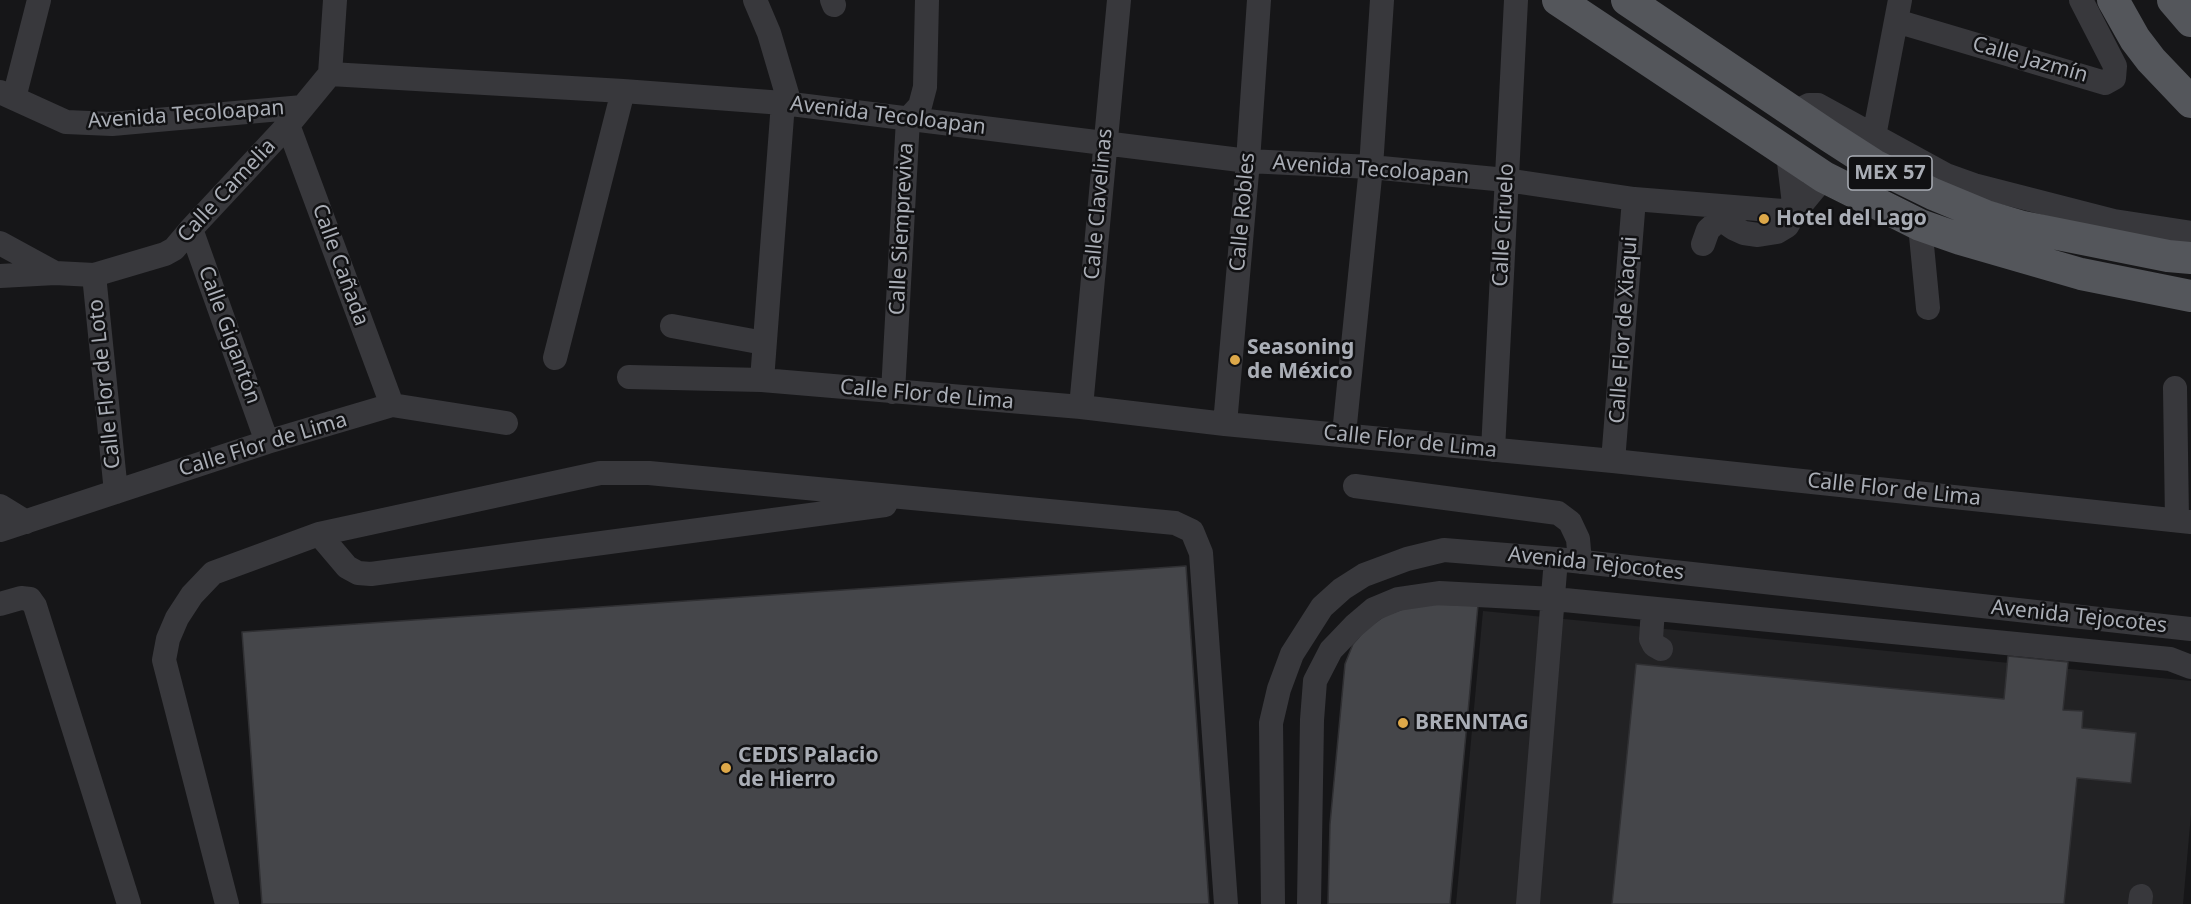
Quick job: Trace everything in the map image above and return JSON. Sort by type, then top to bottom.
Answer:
[{"type":"main road","name":"MEX 57","points":[[1558,0],[1824,177],[1920,225],[2081,274],[2191,296]]},
{"type":"main road","name":"MEX 57","points":[[1627,0],[1874,165],[1933,194],[1986,216],[2023,227],[2179,257]]},
{"type":"main road","points":[[2113,0],[2135,39],[2191,102]]},
{"type":"main road","points":[[2173,0],[2191,21]]},
{"type":"main road","points":[[2179,257],[2191,234]]},
{"type":"street","points":[[7,95],[39,0]]},
{"type":"street","points":[[330,74],[335,0]]},
{"type":"street","points":[[755,0],[769,33],[787,104],[762,381]]},
{"type":"street","name":"Calle Siempreviva","points":[[893,392],[908,119],[920,106],[925,87],[927,0]]},
{"type":"street","name":"Calle Clavelinas","points":[[1081,407],[1119,0]]},
{"type":"street","name":"Calle Robles","points":[[1225,424],[1248,161],[1259,0]]},
{"type":"street","points":[[1344,434],[1371,167],[1382,0]]},
{"type":"street","name":"Calle Ciruelo","points":[[1493,450],[1516,0]]},
{"type":"street","name":"Calle Jazmín","points":[[1898,11],[2105,82],[2114,78],[2115,66],[2081,0]]},
{"type":"street","points":[[1874,136],[1898,11]]},
{"type":"street","name":"Avenida Tecoloapan","points":[[7,95],[66,122],[112,124],[296,116],[330,74],[623,91],[787,104],[1248,161],[1371,167],[1506,180],[1722,213],[1795,212]]},
{"type":"street","points":[[555,358],[623,91]]},
{"type":"street","points":[[1799,116],[1802,110],[1809,105],[1818,105],[1946,175],[1974,185],[2114,221],[2191,234]]},
{"type":"street","name":"Calle Camelia","points":[[0,276],[55,273],[94,275],[165,254],[174,249],[296,116]]},
{"type":"street","name":"Calle Cañada","points":[[296,116],[392,405]]},
{"type":"street","points":[[1788,154],[1795,212]]},
{"type":"street","points":[[1795,212],[1824,177]]},
{"type":"street","name":"Calle Flor de Xiaqui","points":[[1613,461],[1634,199]]},
{"type":"street","points":[[1703,244],[1708,230],[1722,213]]},
{"type":"street","points":[[1920,225],[1928,308]]},
{"type":"street","name":"Calle Gigantón","points":[[191,229],[267,442]]},
{"type":"street","points":[[0,243],[55,273]]},
{"type":"street","name":"Calle Flor de Loto","points":[[94,275],[116,492]]},
{"type":"street","points":[[672,326],[764,343]]},
{"type":"street","name":"Calle Flor de Lima","points":[[629,376],[762,381],[1081,407],[1225,424],[1613,461],[2184,521]]},
{"type":"street","points":[[2175,388],[2184,521]]},
{"type":"street","name":"Calle Flor de Lima","points":[[26,522],[267,442],[392,405],[506,423]]},
{"type":"street","points":[[227,904],[164,660],[168,639],[177,618],[192,595],[213,573],[319,534],[600,473],[649,473],[1175,523],[1192,531],[1201,553],[1226,904]]},
{"type":"street","points":[[1355,486],[1558,513],[1570,522],[1578,539],[1554,599],[1528,904]]},
{"type":"street","points":[[319,534],[347,567],[358,573],[371,574],[926,499]]},
{"type":"street","points":[[0,506],[26,522]]},
{"type":"street","points":[[0,530],[26,522]]},
{"type":"street","name":"Avenida Tejocotes","points":[[1273,904],[1271,723],[1279,689],[1292,654],[1322,607],[1342,589],[1364,575],[1407,559],[1444,550],[1568,560],[2191,629]]},
{"type":"street","name":"Avenida Tejocotes","points":[[1309,904],[1315,681],[1331,650],[1354,626],[1374,609],[1398,599],[1439,593],[1554,599],[2170,659],[2191,667]]},
{"type":"street","points":[[0,604],[21,598],[30,599],[35,606],[129,904]]},
{"type":"street","points":[[1653,609],[1651,639],[1654,645],[1661,649]]},
{"type":"shaded area","points":[[1483,611],[2191,681],[2191,814],[2183,904],[1456,904]]},
{"type":"building","name":"CEDIS Palacio de Hierro","points":[[1186,566],[1209,904],[262,904],[242,632]]},
{"type":"building","name":"BRENNTAG","points":[[1417,604],[1478,605],[1450,904],[1328,904],[1330,824],[1345,664],[1353,644],[1366,629],[1386,615]]},
{"type":"building","points":[[2008,656],[2068,662],[2063,710],[2083,711],[2082,728],[2136,733],[2131,783],[2077,778],[2064,904],[1612,904],[1636,664],[2004,699]]},
{"type":"place","name":"Hotel del Lago","points":[[1764,219]]},
{"type":"place","name":"Seasoning de México","points":[[1235,360]]},
{"type":"place","name":"BRENNTAG","points":[[1403,723]]},
{"type":"place","name":"CEDIS Palacio de Hierro","points":[[726,768]]}]
